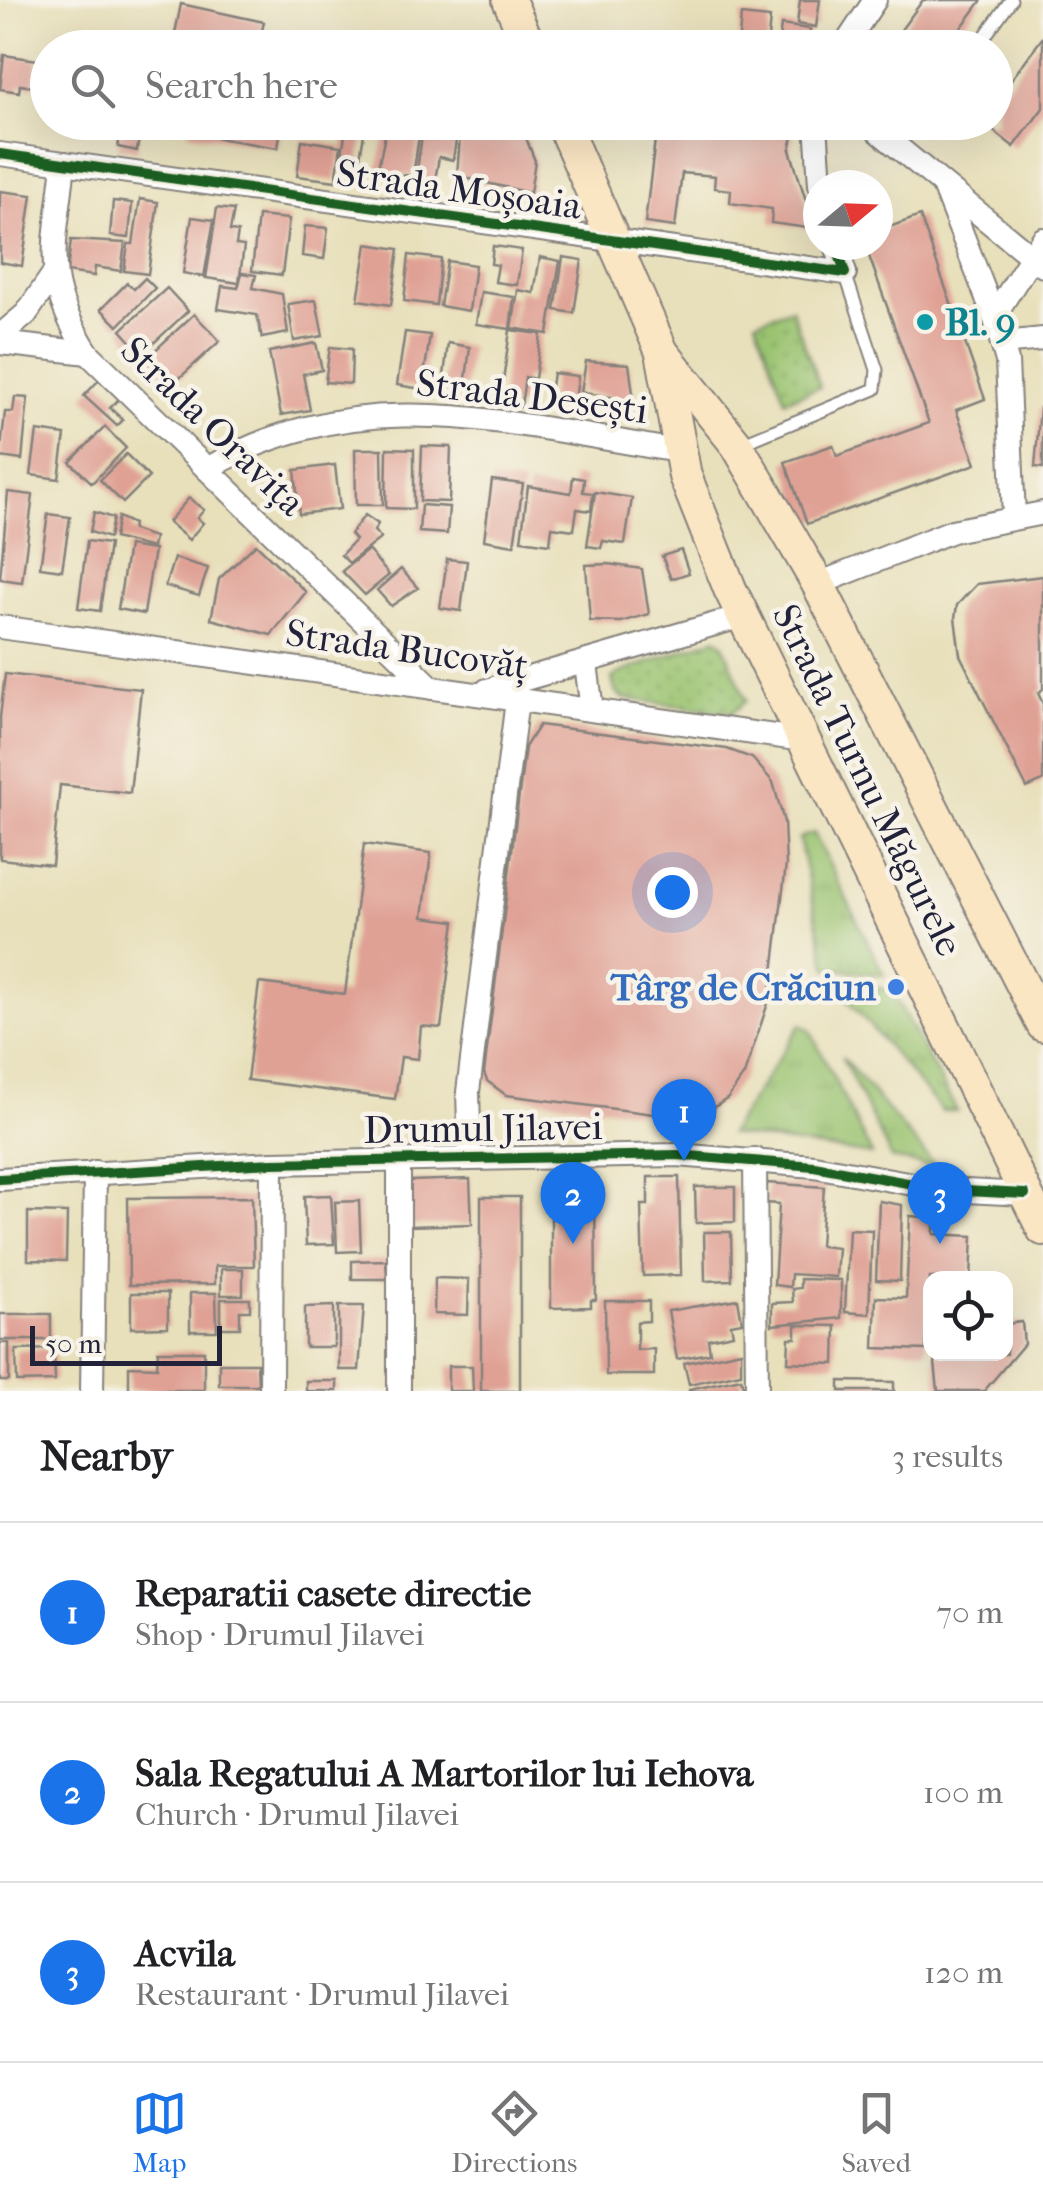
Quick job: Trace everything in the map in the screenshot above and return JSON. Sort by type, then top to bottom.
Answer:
[{"type":"main road","points":[[509,0],[522,30]]},
{"type":"main road","name":"Strada Turnu Măgurele","points":[[570,140],[662,352],[737,446],[818,584],[1043,1025]]},
{"type":"main road","name":"Strada Turnu Măgurele","points":[[662,352],[678,451],[689,490],[743,616],[1043,1229]]},
{"type":"street","points":[[855,30],[875,0]]},
{"type":"street","points":[[817,140],[819,170]]},
{"type":"street","points":[[889,140],[943,185],[1039,254],[994,316]]},
{"type":"street","name":"Strada Moșoaia","points":[[0,154],[612,242]]},
{"type":"street","name":"Strada Oravița","points":[[64,163],[52,276],[68,318],[88,353],[432,688]]},
{"type":"street","points":[[943,185],[1002,343],[1010,387],[1014,516]]},
{"type":"street","points":[[612,242],[845,273],[841,260]]},
{"type":"street","points":[[0,339],[26,314],[52,276]]},
{"type":"street","points":[[0,339],[88,353]]},
{"type":"street","points":[[1002,343],[1043,340]]},
{"type":"street","name":"Strada Desești","points":[[207,469],[284,432],[335,419],[390,413],[453,414],[678,451]]},
{"type":"street","points":[[818,584],[928,538],[1014,516],[1043,513]]},
{"type":"street","points":[[460,692],[506,686],[743,616]]},
{"type":"street","name":"Strada Bucovăț","points":[[0,627],[804,740]]},
{"type":"street","points":[[586,664],[592,710]]},
{"type":"street","points":[[470,1158],[468,1092],[517,700]]},
{"type":"street","name":"Drumul Jilavei","points":[[0,1179],[272,1163],[660,1154],[756,1159],[946,1190],[1024,1194]]},
{"type":"street","points":[[756,1159],[757,1391]]},
{"type":"street","points":[[399,1160],[399,1391]]},
{"type":"street","points":[[271,1391],[272,1163]]},
{"type":"street","points":[[92,1391],[94,1172]]},
{"type":"lane","points":[[989,30],[1011,0]]},
{"type":"lane","points":[[737,446],[875,389],[878,370],[845,273]]},
{"type":"green space","points":[[791,308],[820,387],[785,400],[756,321]]},
{"type":"green space","points":[[716,638],[723,643],[746,701],[732,713],[622,698],[615,691],[612,678],[620,673]]},
{"type":"green space","points":[[814,833],[884,975],[827,968],[799,838]]},
{"type":"green space","points":[[844,983],[891,990],[957,1111],[942,1111],[838,988]]},
{"type":"green space","points":[[801,1024],[810,1030],[872,1155],[729,1134]]},
{"type":"green space","points":[[843,1058],[937,1168],[892,1159]]},
{"type":"building","points":[[800,0],[820,0],[816,27],[797,24]]},
{"type":"building","points":[[923,0],[982,0],[960,30],[901,30]]},
{"type":"building","points":[[181,4],[264,22],[262,30],[176,30]]},
{"type":"building","points":[[741,15],[770,18],[769,30],[740,30]]},
{"type":"building","points":[[781,25],[810,29],[810,30],[780,30]]},
{"type":"building","points":[[1043,37],[1043,108],[1014,147],[1005,140],[1013,140],[1013,77]]},
{"type":"building","points":[[4,55],[30,59],[30,86],[20,85],[19,92],[0,89]]},
{"type":"building","points":[[119,140],[139,140],[137,151],[118,147]]},
{"type":"building","points":[[230,140],[279,140],[278,148]]},
{"type":"building","points":[[302,140],[341,146],[336,181],[297,176]]},
{"type":"building","points":[[344,140],[363,140],[359,163],[341,160]]},
{"type":"building","points":[[384,140],[418,140],[413,176],[377,172]]},
{"type":"building","points":[[421,140],[456,140],[453,160],[439,157],[434,186],[415,183]]},
{"type":"building","points":[[460,140],[527,140],[535,161],[530,193],[457,176]]},
{"type":"building","points":[[655,140],[792,140],[790,150],[803,191],[803,227],[771,223],[772,209],[730,203],[731,190],[714,188],[715,176],[682,173],[675,227],[645,223]]},
{"type":"building","points":[[0,191],[32,195],[22,266],[0,262]]},
{"type":"building","points":[[140,199],[158,202],[148,274],[124,271]]},
{"type":"building","points":[[113,201],[132,203],[129,238],[110,236]]},
{"type":"building","points":[[217,208],[234,210],[230,231],[238,232],[236,245],[244,246],[239,283],[206,278]]},
{"type":"building","points":[[258,216],[289,219],[282,275],[252,271]]},
{"type":"building","name":"Bl. 9","points":[[920,216],[985,399],[956,410],[976,464],[807,524],[785,462],[833,445],[837,456],[929,423],[870,260],[893,260],[893,226]]},
{"type":"building","points":[[192,217],[214,220],[204,277],[183,273]]},
{"type":"building","points":[[305,226],[328,228],[324,259],[302,256]]},
{"type":"building","points":[[71,240],[125,243],[121,271],[95,267],[94,276],[67,272]]},
{"type":"building","points":[[367,244],[399,249],[391,305],[358,300]]},
{"type":"building","points":[[493,246],[522,250],[517,285],[495,282],[498,265],[491,264]]},
{"type":"building","points":[[409,255],[441,259],[436,305],[404,301]]},
{"type":"building","points":[[540,257],[560,261],[548,334],[512,328],[518,290],[534,293]]},
{"type":"building","points":[[563,257],[582,260],[574,313],[555,310]]},
{"type":"building","points":[[447,261],[475,265],[469,311],[440,306]]},
{"type":"building","points":[[242,273],[256,275],[253,288],[282,294],[288,333],[262,338],[257,315],[218,309],[222,286],[238,288]]},
{"type":"building","points":[[145,278],[155,288],[118,326],[101,309],[127,283],[134,289]]},
{"type":"building","points":[[167,288],[188,311],[142,354],[121,330]]},
{"type":"building","points":[[481,292],[514,297],[510,329],[476,324]]},
{"type":"building","points":[[316,300],[323,336],[294,341],[288,304]]},
{"type":"building","points":[[194,314],[220,341],[173,384],[148,357]]},
{"type":"building","points":[[510,330],[541,334],[535,379],[525,377],[521,407],[500,404]]},
{"type":"building","points":[[405,332],[430,335],[422,389],[397,385]]},
{"type":"building","points":[[316,343],[322,370],[303,374],[310,410],[281,415],[269,352]]},
{"type":"building","points":[[448,343],[470,347],[465,387],[443,384]]},
{"type":"building","points":[[330,347],[352,349],[351,384],[325,382]]},
{"type":"building","points":[[586,361],[629,364],[634,401],[581,392]]},
{"type":"building","points":[[553,373],[578,376],[575,402],[549,400]]},
{"type":"building","points":[[99,380],[119,399],[110,408],[123,420],[117,426],[84,396]]},
{"type":"building","points":[[15,397],[28,398],[22,460],[0,457],[5,412],[13,412]]},
{"type":"building","points":[[1043,408],[1043,468],[1035,467]]},
{"type":"building","points":[[105,427],[126,448],[92,483],[70,462]]},
{"type":"building","points":[[37,431],[65,435],[59,479],[31,475]]},
{"type":"building","points":[[422,446],[451,447],[449,502],[420,501]]},
{"type":"building","points":[[387,448],[414,449],[414,509],[386,508]]},
{"type":"building","points":[[355,449],[382,449],[383,505],[356,505]]},
{"type":"building","points":[[126,454],[149,477],[123,503],[100,480]]},
{"type":"building","points":[[335,465],[340,509],[299,514],[295,470]]},
{"type":"building","points":[[573,477],[584,479],[583,492],[593,493],[591,511],[577,509],[574,530],[552,527],[550,544],[521,540],[528,486],[571,493]]},
{"type":"building","points":[[492,480],[523,484],[514,545],[484,540]]},
{"type":"building","points":[[8,492],[33,495],[22,582],[0,579]]},
{"type":"building","points":[[595,492],[632,498],[625,544],[603,541],[601,548],[587,546]]},
{"type":"building","points":[[189,498],[204,510],[197,518],[203,523],[189,540],[168,522]]},
{"type":"building","points":[[421,505],[449,507],[447,534],[419,532]]},
{"type":"building","points":[[94,512],[113,518],[109,538],[90,532]]},
{"type":"building","points":[[48,514],[70,517],[62,570],[40,567]]},
{"type":"building","points":[[365,515],[378,524],[374,531],[381,538],[349,563],[341,555],[355,540],[350,534]]},
{"type":"building","points":[[118,517],[133,524],[132,530],[154,537],[152,548],[114,538]]},
{"type":"building","points":[[87,541],[109,544],[100,611],[78,608]]},
{"type":"building","points":[[256,544],[306,592],[271,635],[211,619],[219,579]]},
{"type":"building","points":[[128,546],[154,550],[144,614],[118,609]]},
{"type":"building","points":[[368,550],[389,575],[365,595],[342,571]]},
{"type":"building","points":[[681,550],[689,573],[671,579],[662,556]]},
{"type":"building","points":[[174,558],[208,568],[199,596],[165,586]]},
{"type":"building","points":[[447,559],[467,561],[461,611],[440,608]]},
{"type":"building","points":[[586,565],[642,569],[649,614],[621,622],[590,621]]},
{"type":"building","points":[[401,569],[418,588],[391,606],[377,590]]},
{"type":"building","points":[[1043,576],[1043,689],[1038,693],[1043,704],[1043,781],[1027,788],[960,655],[955,618],[957,605],[977,584]]},
{"type":"building","points":[[5,674],[141,689],[130,793],[60,785],[52,865],[0,859],[0,717]]},
{"type":"building","points":[[539,725],[727,749],[752,758],[773,782],[784,822],[786,865],[770,997],[744,1075],[728,1098],[707,1112],[685,1118],[506,1095],[487,1081],[484,1073],[525,747]]},
{"type":"building","points":[[364,844],[431,853],[423,917],[455,921],[441,1028],[421,1026],[418,1059],[401,1057],[395,1099],[247,1080],[259,983],[345,994]]},
{"type":"building","points":[[648,1177],[679,1177],[681,1275],[643,1276],[641,1205],[648,1205]]},
{"type":"building","points":[[470,1179],[472,1224],[410,1226],[409,1181]]},
{"type":"building","points":[[767,1183],[824,1187],[820,1246],[838,1248],[836,1277],[791,1274],[790,1287],[774,1285],[779,1204],[766,1203]]},
{"type":"building","points":[[595,1184],[596,1300],[591,1300],[591,1307],[551,1308],[551,1188]]},
{"type":"building","points":[[695,1187],[735,1187],[735,1222],[696,1223]]},
{"type":"building","points":[[331,1195],[334,1244],[306,1245],[304,1196]]},
{"type":"building","points":[[252,1197],[254,1266],[215,1266],[215,1284],[129,1285],[128,1198]]},
{"type":"building","points":[[481,1197],[520,1197],[520,1391],[481,1391]]},
{"type":"building","points":[[359,1201],[361,1251],[337,1252],[335,1202]]},
{"type":"building","points":[[879,1201],[902,1205],[900,1281],[876,1280]]},
{"type":"building","points":[[28,1212],[67,1213],[66,1261],[28,1260]]},
{"type":"building","points":[[910,1216],[934,1218],[934,1234],[973,1236],[971,1271],[923,1271],[923,1350],[874,1348],[876,1297],[906,1298]]},
{"type":"building","points":[[849,1229],[872,1230],[869,1314],[845,1312]]},
{"type":"building","points":[[704,1232],[731,1232],[732,1280],[705,1281]]},
{"type":"building","points":[[386,1260],[387,1279],[352,1279],[352,1261]]},
{"type":"building","points":[[221,1269],[243,1269],[243,1295],[221,1295]]},
{"type":"building","points":[[435,1278],[469,1279],[468,1315],[434,1314]]},
{"type":"building","points":[[800,1279],[841,1280],[841,1318],[772,1325],[772,1303],[793,1302],[792,1289],[800,1288]]},
{"type":"building","points":[[131,1293],[168,1293],[168,1327],[131,1328]]},
{"type":"building","points":[[190,1293],[216,1293],[217,1331],[190,1331]]},
{"type":"building","points":[[221,1299],[250,1299],[250,1311],[240,1311],[240,1328],[221,1328]]},
{"type":"building","points":[[738,1299],[742,1322],[731,1324],[733,1334],[708,1339],[710,1353],[677,1359],[668,1311]]},
{"type":"building","points":[[605,1301],[649,1301],[649,1321],[637,1322],[637,1350],[654,1349],[654,1375],[606,1375]]},
{"type":"building","points":[[334,1306],[334,1347],[305,1347],[305,1307]]},
{"type":"building","points":[[339,1306],[364,1306],[359,1370],[339,1370]]},
{"type":"building","points":[[0,1314],[51,1314],[51,1340],[0,1340]]},
{"type":"building","points":[[1022,1322],[1024,1344],[1013,1357],[1013,1323]]},
{"type":"building","points":[[796,1325],[836,1326],[835,1364],[788,1362],[789,1338],[796,1338]]},
{"type":"building","points":[[0,1343],[9,1343],[9,1381],[0,1381]]},
{"type":"building","points":[[54,1349],[55,1381],[17,1382],[16,1350]]},
{"type":"building","points":[[158,1351],[204,1351],[204,1390],[129,1390],[129,1366],[157,1367]]},
{"type":"building","points":[[741,1351],[741,1373],[689,1384],[684,1363]]},
{"type":"building","points":[[935,1361],[1010,1361],[984,1391],[938,1391]]},
{"type":"building","points":[[219,1363],[257,1363],[258,1385],[219,1385]]},
{"type":"building","points":[[448,1366],[472,1366],[473,1391],[448,1391]]},
{"type":"building","points":[[741,1378],[744,1391],[689,1391],[689,1389]]},
{"type":"building","points":[[306,1381],[337,1381],[337,1391],[306,1391]]},
{"type":"building","points":[[840,1381],[894,1382],[894,1391],[840,1391]]},
{"type":"cycle path","points":[[0,154],[845,273],[841,260]]},
{"type":"cycle path","points":[[0,1179],[272,1163],[677,1155],[814,1166],[946,1190],[1025,1194]]},
{"type":"place","name":"Bl. 9","points":[[925,322]]},
{"type":"place","name":"Târg de Crăciun","points":[[896,987]]},
{"type":"place","name":"Reparatii casete directie","points":[[684,1161]]},
{"type":"place","name":"Sala Regatului A Martorilor lui Iehova","points":[[573,1244]]},
{"type":"place","name":"Acvila","points":[[940,1244]]}]
